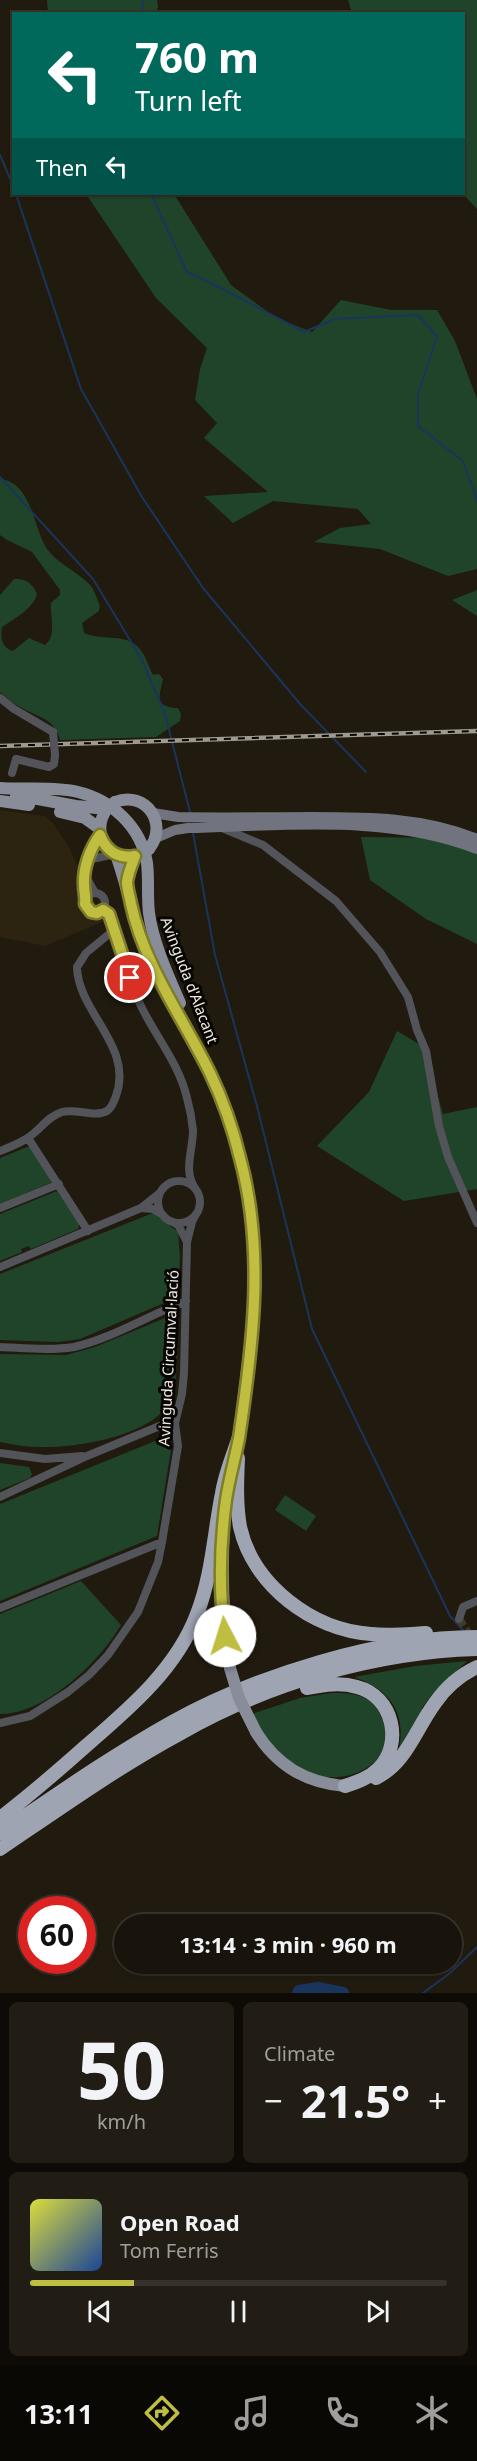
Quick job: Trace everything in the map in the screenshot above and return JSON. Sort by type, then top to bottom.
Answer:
[{"type":"highway","points":[[239,1437],[236,1496],[241,1528],[258,1567],[282,1596],[317,1619],[352,1631],[371,1635],[449,1633],[475,1641]]},
{"type":"highway","points":[[0,1818],[37,1789],[129,1707],[171,1662],[185,1641],[206,1585],[222,1490],[239,1437]]},
{"type":"highway","points":[[0,1849],[122,1767],[181,1732],[261,1696],[289,1685],[366,1664],[475,1641]]},
{"type":"highway","points":[[0,1833],[164,1727],[254,1685],[306,1667],[377,1648],[475,1641]]},
{"type":"highway","points":[[345,1786],[358,1786],[369,1782],[396,1764],[445,1690],[477,1666]]},
{"type":"highway","points":[[261,1696],[277,1696],[325,1684],[342,1684],[358,1687],[376,1698],[390,1718],[393,1740],[390,1750],[378,1769],[367,1778],[345,1786]]},
{"type":"main road","name":"Avinguda d'Alacant","points":[[0,788],[66,790],[84,794],[114,809],[133,828],[147,862],[149,913],[155,937],[210,1073]]},
{"type":"main road","points":[[0,793],[76,807],[111,805],[125,799],[136,800],[153,813],[157,825],[156,838]]},
{"type":"main road","points":[[0,801],[81,816],[99,832],[105,846],[116,854],[142,939],[222,1101],[241,1161],[254,1235],[255,1296],[239,1437],[226,1500],[221,1573],[223,1620],[230,1668],[239,1698],[256,1732],[272,1754],[298,1774],[324,1784],[345,1786]]},
{"type":"main road","points":[[99,832],[111,805]]},
{"type":"main road","points":[[153,813],[178,818],[388,818],[434,825],[477,839]]},
{"type":"main road","points":[[127,884],[141,853],[156,838],[180,829],[389,828],[433,835],[477,849]]},
{"type":"main road","points":[[116,854],[141,853]]},
{"type":"street","points":[[0,698],[14,709],[54,732],[54,764],[50,766],[16,759],[12,773]]},
{"type":"street","points":[[220,828],[262,845],[336,901],[381,952],[408,997],[417,1030],[426,1051],[442,1137],[448,1157],[477,1223]]},
{"type":"street","points":[[84,873],[95,893],[104,897],[103,910],[97,913],[91,912],[85,904],[87,898],[84,873],[99,832]]},
{"type":"street","points":[[87,860],[116,854]]},
{"type":"street","points":[[87,898],[95,893]]},
{"type":"street","points":[[103,910],[109,914],[116,929],[126,968],[140,1004],[173,1062],[187,1097],[193,1131],[188,1165],[190,1181],[200,1197],[196,1214],[182,1223],[168,1219],[158,1201],[162,1190]]},
{"type":"street","points":[[0,1151],[28,1138],[50,1117],[64,1111],[101,1114],[107,1111],[117,1094],[120,1074],[115,1053],[77,976],[80,960],[98,942],[116,929]]},
{"type":"street","points":[[28,1138],[88,1231]]},
{"type":"street","points":[[0,1267],[141,1208],[188,1165]]},
{"type":"street","points":[[169,1183],[186,1182],[195,1188]]},
{"type":"street","points":[[0,1208],[59,1184]]},
{"type":"street","points":[[141,1208],[153,1209],[178,1226],[187,1242]]},
{"type":"street","name":"Avinguda Circumval·lació","points":[[0,1723],[30,1716],[47,1707],[89,1675],[108,1655],[138,1612],[158,1562],[178,1446],[175,1423],[184,1373],[187,1242],[196,1214]]},
{"type":"street","points":[[0,1347],[54,1349],[75,1346],[186,1301]]},
{"type":"street","points":[[0,1497],[87,1456],[162,1425],[178,1405]]},
{"type":"street","points":[[0,1453],[45,1459],[87,1456]]},
{"type":"street","points":[[0,1608],[162,1542]]},
{"type":"street","points":[[459,1619],[463,1607],[477,1601]]},
{"type":"shaded area","points":[[0,810],[45,816],[53,823],[69,847],[104,921],[45,946],[0,937]]},
{"type":"green space","points":[[47,0],[157,0],[158,7],[156,12],[48,12]]},
{"type":"green space","points":[[348,0],[477,0],[477,209],[464,195],[465,12],[352,12]]},
{"type":"green space","points":[[87,195],[175,195],[231,285],[276,318],[312,332],[341,300],[391,310],[437,310],[455,341],[477,399],[477,569],[448,576],[380,549],[314,542],[340,528],[371,524],[358,509],[273,501],[233,523],[204,496],[268,492],[204,438],[217,423],[195,400],[200,369],[207,348],[156,298]]},
{"type":"green space","points":[[0,479],[11,482],[19,488],[30,507],[47,549],[85,580],[93,590],[100,606],[99,611],[82,623],[84,633],[91,636],[123,639],[137,646],[153,675],[159,674],[163,679],[160,700],[165,706],[178,708],[181,714],[180,721],[156,737],[60,740],[58,733],[50,723],[17,705],[0,692],[0,595],[14,579],[28,582],[37,594],[27,609],[2,627],[3,642],[6,648],[13,651],[29,638],[45,645],[49,641],[52,631],[51,603],[60,595],[60,590],[32,552],[0,535]]},
{"type":"green space","points":[[477,590],[477,616],[452,600]]},
{"type":"green space","points":[[361,837],[448,838],[477,851],[477,944],[426,919],[370,880]]},
{"type":"green space","points":[[397,1031],[424,1047],[443,1114],[477,1107],[477,1189],[404,1201],[317,1146],[369,1092]]},
{"type":"green space","points":[[30,1147],[52,1182],[0,1204],[0,1158]]},
{"type":"green space","points":[[57,1191],[80,1223],[78,1229],[31,1249],[29,1246],[21,1249],[22,1252],[0,1261],[0,1214]]},
{"type":"green space","points":[[153,1213],[178,1232],[180,1257],[178,1297],[80,1339],[58,1342],[0,1340],[0,1274]]},
{"type":"green space","points":[[170,1316],[175,1317],[178,1324],[175,1384],[170,1401],[161,1413],[148,1423],[112,1438],[74,1445],[36,1447],[0,1442],[0,1354],[66,1355],[95,1347]]},
{"type":"green space","points":[[160,1439],[166,1442],[171,1450],[157,1536],[0,1601],[0,1504]]},
{"type":"green space","points":[[0,1463],[29,1467],[32,1474],[30,1478],[0,1490]]},
{"type":"green space","points":[[285,1495],[316,1516],[306,1531],[275,1510]]},
{"type":"green space","points":[[81,1581],[121,1625],[99,1655],[53,1696],[18,1712],[0,1714],[0,1614]]},
{"type":"green space","points":[[467,1661],[427,1701],[422,1708],[424,1713],[398,1753],[400,1726],[393,1705],[377,1688],[354,1677],[415,1666]]},
{"type":"green space","points":[[331,1693],[355,1695],[370,1701],[383,1721],[386,1736],[384,1749],[377,1759],[367,1768],[341,1777],[326,1777],[294,1767],[270,1741],[252,1714],[300,1698]]},
{"type":"waterway","points":[[141,12],[144,0]]},
{"type":"waterway","points":[[0,155],[12,183]]},
{"type":"waterway","points":[[16,195],[81,389],[142,497],[203,588],[301,705],[366,772]]},
{"type":"waterway","points":[[151,195],[187,272],[304,332],[335,319],[418,315],[437,336],[418,394],[418,426],[463,461],[477,500]]},
{"type":"waterway","points":[[0,477],[93,579],[142,660],[165,714],[190,812]]},
{"type":"waterway","points":[[193,833],[215,955],[258,1110],[312,1329],[450,1616],[466,1633]]},
{"type":"waterway","points":[[423,1993],[450,1973],[477,1947]]},
{"type":"waterway","points":[[298,1993],[318,1988],[343,1993]]},
{"type":"tunnel","points":[[459,1619],[471,1637]]},
{"type":"railway","points":[[0,746],[477,731]]},
{"type":"route","points":[[130,978],[116,929],[109,914],[103,910],[97,913],[91,912],[85,904],[87,898],[84,873],[87,860],[100,835],[105,846],[115,854],[123,857],[135,856],[127,884],[142,939],[222,1101],[235,1139],[247,1189],[255,1257],[255,1296],[239,1437],[226,1500],[221,1573],[225,1636]]}]
